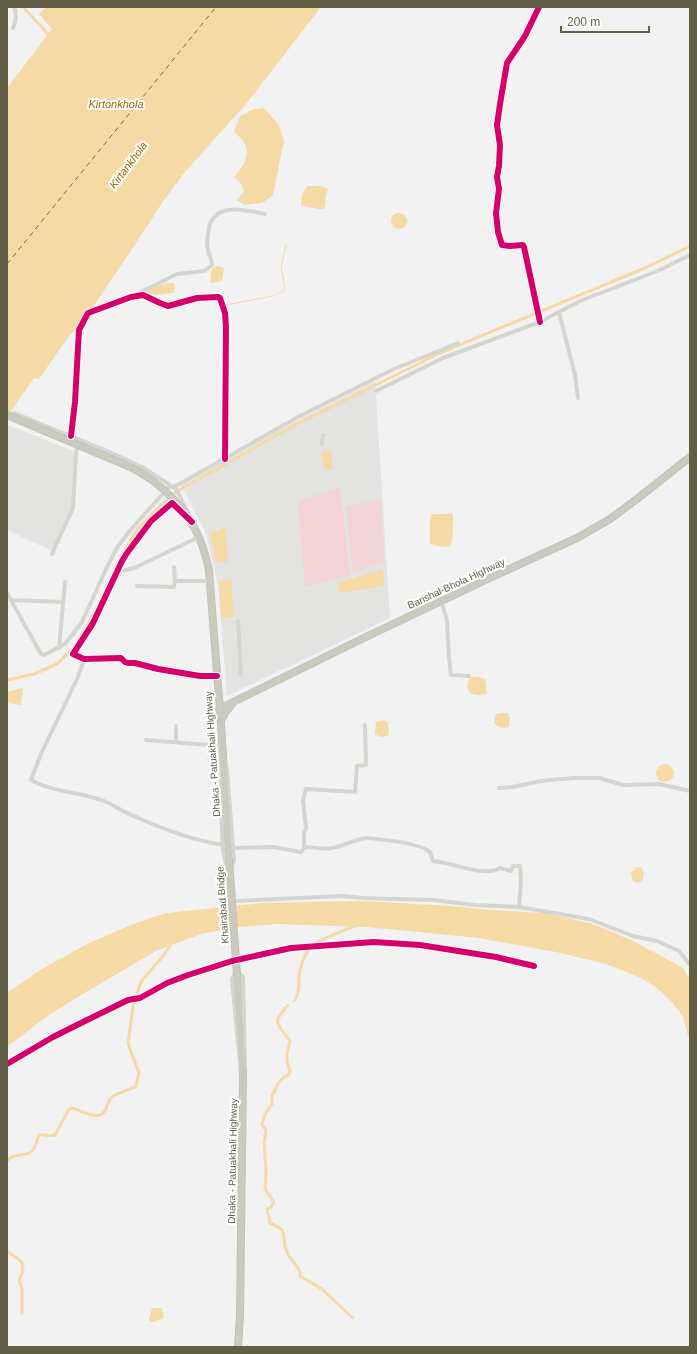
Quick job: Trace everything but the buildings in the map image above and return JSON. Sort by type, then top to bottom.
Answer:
[{"type":"highway","name":"Dhaka - Patuakhali Highway","points":[[7,415],[142,473],[169,493],[192,522],[207,561],[210,581],[221,723],[229,858]]},
{"type":"highway","name":"Barishal-Bhola Highway","points":[[219,709],[441,601],[580,537],[610,519],[690,457]]},
{"type":"highway","points":[[218,692],[227,701],[235,701]]},
{"type":"highway","points":[[221,723],[225,713],[235,701]]},
{"type":"highway","name":"Khairabad Bridge","points":[[229,858],[237,976]]},
{"type":"highway","name":"Dhaka - Patuakhali Highway","points":[[237,976],[243,1074],[240,1315],[238,1347]]},
{"type":"street","points":[[12,28],[16,19],[14,7]]},
{"type":"street","points":[[539,7],[507,64],[497,125],[500,152],[497,177],[499,189],[496,205],[498,232],[502,245],[522,245],[524,247],[540,320]]},
{"type":"street","points":[[71,436],[75,402],[79,330],[88,313],[131,297],[177,274],[204,271],[212,265],[207,246],[209,230],[211,220],[221,212],[234,209],[265,214]]},
{"type":"street","points":[[376,391],[443,358],[540,320],[580,301],[660,270],[690,255]]},
{"type":"street","points":[[131,297],[143,295],[168,306],[197,298],[220,298],[225,313],[226,327],[225,458]]},
{"type":"street","points":[[559,312],[575,375],[578,398]]},
{"type":"street","points":[[7,593],[41,654],[44,655],[59,648],[65,644],[82,622],[118,546],[132,528],[175,489],[225,458],[298,417],[387,373],[458,343]]},
{"type":"street","points":[[14,413],[80,439],[142,467],[175,489],[188,510],[192,522]]},
{"type":"street","points":[[322,444],[323,435]]},
{"type":"street","points":[[52,554],[73,508],[76,453],[80,439]]},
{"type":"street","points":[[192,522],[174,504],[170,504],[151,521],[122,561],[93,624],[73,654],[84,659],[122,658],[128,663],[135,663],[158,669],[200,676],[217,676]]},
{"type":"street","points":[[117,572],[134,568],[199,537]]},
{"type":"street","points":[[137,586],[174,587],[174,567]]},
{"type":"street","points":[[175,581],[210,581]]},
{"type":"street","points":[[59,648],[65,582]]},
{"type":"street","points":[[12,600],[63,602]]},
{"type":"street","points":[[441,601],[447,620],[448,658],[451,675],[469,676]]},
{"type":"street","points":[[238,621],[241,674]]},
{"type":"street","points":[[84,659],[78,678],[41,754],[31,780],[50,787],[104,801],[133,816],[161,827],[209,842],[224,845]]},
{"type":"street","points":[[304,848],[304,832],[306,828],[303,800],[306,789],[355,792],[357,766],[366,765],[365,725]]},
{"type":"street","points":[[176,726],[176,742]]},
{"type":"street","points":[[146,740],[222,748]]},
{"type":"street","points":[[222,748],[226,770],[233,848],[234,860],[232,863],[226,863],[224,857],[221,771],[222,748]]},
{"type":"street","points":[[499,788],[512,787],[541,780],[599,778],[623,785],[659,784],[690,791]]},
{"type":"street","points":[[233,848],[272,847],[302,852],[306,847],[336,848],[361,838],[367,838],[409,844],[430,852],[432,862],[441,862],[467,869],[494,871],[500,868],[511,871],[513,866],[520,866],[521,881],[519,906]]},
{"type":"street","points":[[235,901],[342,896],[433,900],[475,905],[519,906],[589,920],[634,936],[657,941],[679,951],[690,965]]},
{"type":"street","points":[[7,1064],[53,1037],[128,1000],[140,998],[167,983],[232,961],[291,948],[329,944],[374,942],[420,945],[496,957],[534,966]]},
{"type":"street","points":[[235,973],[240,973],[243,977],[245,1063],[243,1074],[240,1064],[232,979],[235,973]]},
{"type":"shaded area","points":[[375,381],[390,618],[227,696],[216,576],[206,534],[181,485],[270,434]]},
{"type":"shaded area","points":[[8,425],[75,452],[71,510],[52,551],[7,530]]},
{"type":"shaded area","points":[[340,488],[350,575],[305,587],[298,503],[299,501]]},
{"type":"shaded area","points":[[381,499],[385,562],[354,573],[346,507]]},
{"type":"water","name":"Kirtonkhola","points":[[46,7],[321,7],[246,104],[185,172],[164,200],[95,304],[64,343],[39,379],[34,378],[7,417],[7,88],[52,29],[39,14]]},
{"type":"water","points":[[264,108],[279,125],[284,141],[273,195],[262,203],[245,205],[237,200],[244,192],[240,182],[234,177],[245,162],[247,148],[239,136],[234,132],[240,116],[254,109]]},
{"type":"water","points":[[321,186],[328,190],[324,209],[301,205],[302,197],[306,187]]},
{"type":"water","points":[[396,213],[402,213],[407,218],[405,227],[402,229],[396,229],[391,224],[391,218]]},
{"type":"water","points":[[219,266],[224,268],[222,281],[213,283],[210,282],[211,271],[214,267]]},
{"type":"water","points":[[174,283],[175,289],[173,293],[157,295],[147,293],[147,291],[155,286]]},
{"type":"water","points":[[331,450],[333,469],[324,470],[321,452]]},
{"type":"water","points":[[434,514],[453,514],[453,534],[451,546],[442,547],[430,544],[430,516]]},
{"type":"water","points":[[225,528],[228,561],[220,563],[216,561],[210,533]]},
{"type":"water","points":[[383,569],[384,586],[339,593],[337,583]]},
{"type":"water","points":[[231,580],[234,617],[221,618],[219,581]]},
{"type":"water","points":[[469,677],[479,677],[485,679],[487,694],[478,695],[470,693],[467,688]]},
{"type":"water","points":[[23,688],[21,705],[7,703],[7,692]]},
{"type":"water","points":[[508,713],[510,718],[509,727],[501,727],[494,723],[496,714]]},
{"type":"water","points":[[384,720],[388,723],[388,736],[380,737],[375,734],[376,722]]},
{"type":"water","points":[[665,764],[671,767],[674,773],[671,779],[665,782],[659,779],[656,773],[659,767]]},
{"type":"water","points":[[636,867],[641,867],[644,874],[642,880],[638,883],[633,881],[631,873]]},
{"type":"water","points":[[364,901],[545,913],[593,924],[631,940],[682,967],[690,979],[690,1043],[683,1017],[672,1002],[657,988],[639,977],[606,964],[561,953],[479,938],[367,927],[277,924],[239,927],[201,934],[156,951],[50,1014],[7,1047],[7,993],[40,970],[87,944],[133,924],[166,913],[262,903]]},
{"type":"water","points":[[152,1308],[162,1308],[164,1316],[163,1319],[150,1322],[149,1319]]},
{"type":"waterway","points":[[23,7],[48,34]]},
{"type":"waterway","points":[[226,305],[272,296],[284,291],[285,288],[281,267],[286,245]]},
{"type":"waterway","points":[[7,680],[34,674],[57,664],[76,645],[96,610],[119,561],[137,529],[168,498],[179,490],[297,424],[440,353],[645,268],[690,246]]},
{"type":"waterway","points":[[315,943],[357,925]]},
{"type":"waterway","points":[[7,1161],[14,1156],[30,1153],[33,1150],[39,1135],[55,1135],[69,1109],[72,1108],[93,1115],[101,1114],[105,1110],[111,1098],[116,1094],[136,1086],[139,1073],[128,1044],[133,1006],[141,982],[171,944]]},
{"type":"waterway","points":[[294,1001],[298,991],[301,965],[309,948]]},
{"type":"waterway","points":[[288,1005],[279,1016],[278,1023],[279,1027],[290,1041],[287,1056],[287,1063],[290,1071],[289,1075],[284,1077],[277,1085],[272,1095],[272,1104],[264,1116],[262,1125],[266,1130],[264,1143],[266,1170],[265,1189],[274,1202],[271,1207],[267,1209],[270,1223],[282,1230],[286,1251],[300,1271],[300,1276],[322,1289],[353,1318]]},
{"type":"waterway","points":[[7,1251],[22,1262],[23,1271],[19,1280],[22,1289],[22,1314]]},
{"type":"ferry route","points":[[7,264],[216,7]]},
{"type":"cycle path","points":[[539,7],[525,36],[507,63],[497,125],[500,145],[497,177],[499,189],[496,213],[498,232],[502,245],[523,245],[524,247],[540,322]]},
{"type":"cycle path","points":[[71,436],[75,402],[79,330],[88,313],[131,297],[143,295],[168,306],[197,298],[218,297],[220,298],[225,313],[226,327],[225,459]]},
{"type":"cycle path","points":[[192,522],[172,503],[151,521],[122,561],[93,623],[73,654],[84,659],[121,658],[128,663],[135,663],[158,669],[200,676],[217,676]]},
{"type":"cycle path","points":[[7,1064],[53,1037],[128,1000],[140,998],[167,983],[232,961],[291,948],[374,942],[420,945],[496,957],[534,966]]},
{"type":"water label","name":"Kirtankhola","points":[[128,165]]}]
